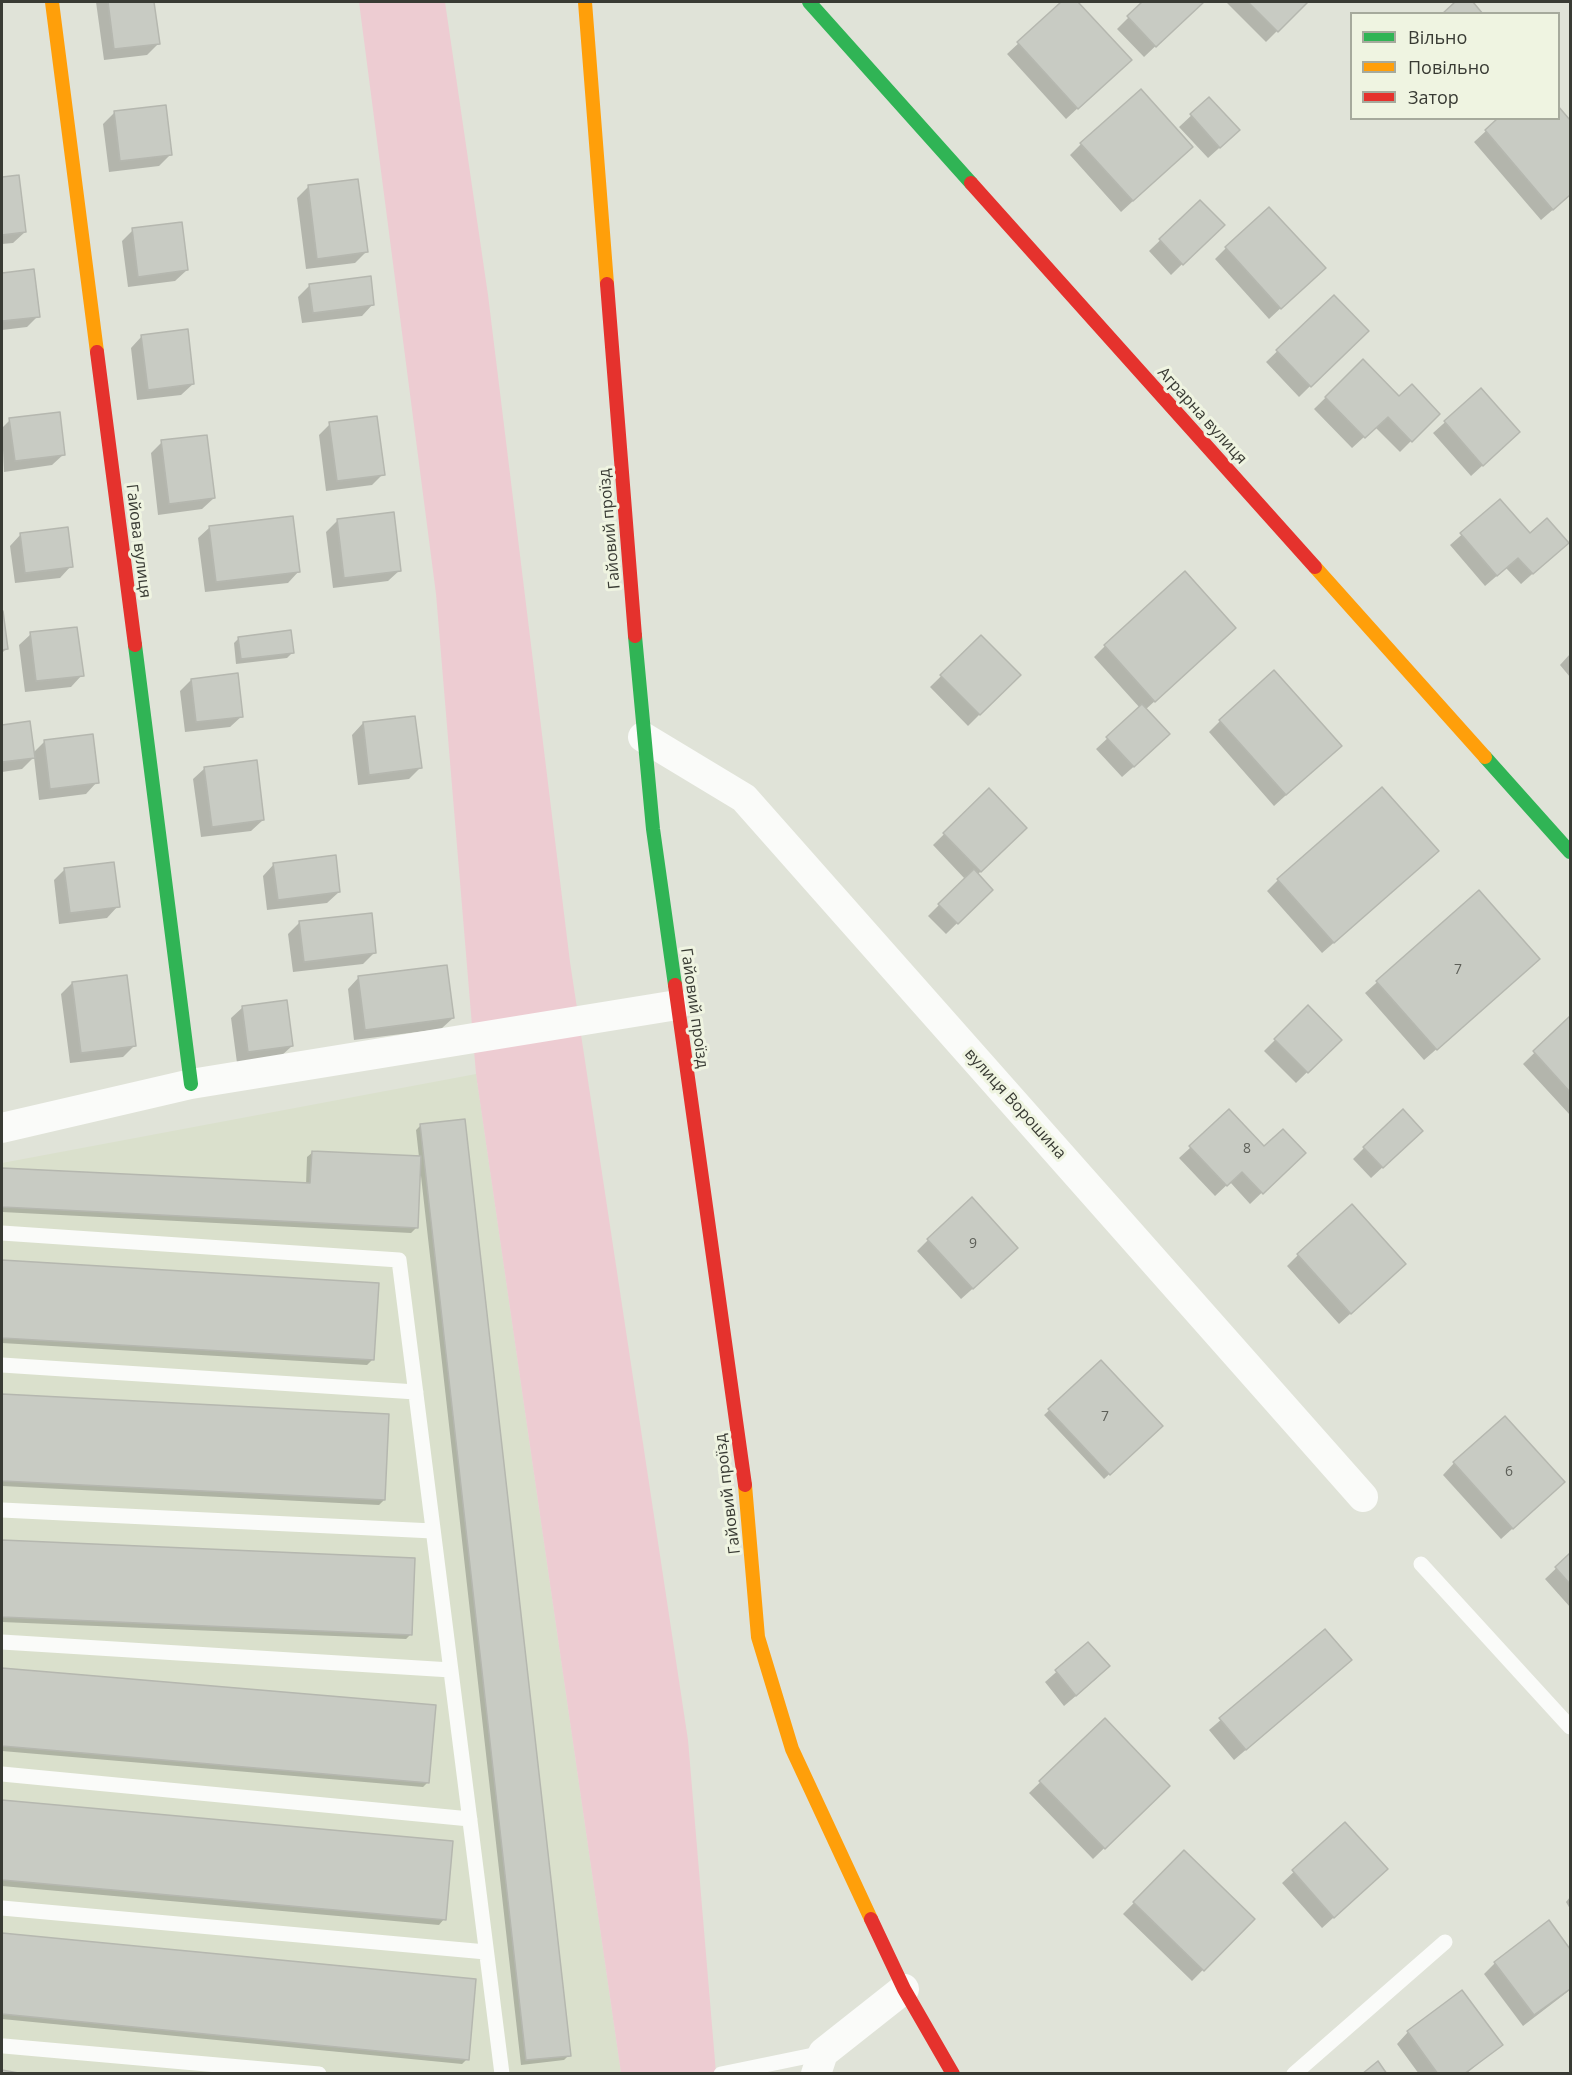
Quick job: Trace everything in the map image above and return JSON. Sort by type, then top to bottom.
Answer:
[{"type":"street","name":"Гайова вулиця","points":[[52,2],[191,1084]]},
{"type":"street","name":"Гайовий проїзд","points":[[585,2],[643,737],[676,1005],[748,1510],[758,1637],[792,1749],[904,1989]]},
{"type":"street","name":"Аграрна вулиця","points":[[809,2],[1570,852]]},
{"type":"street","name":"вулиця Ворошина","points":[[643,737],[744,798],[1363,1497]]},
{"type":"street","points":[[2,1128],[191,1084],[676,1005]]},
{"type":"street","points":[[820,2063],[904,1989],[953,2073]]},
{"type":"lane","points":[[2,1233],[399,1260],[502,2073]]},
{"type":"lane","points":[[2,1365],[416,1392]]},
{"type":"lane","points":[[2,1510],[433,1531]]},
{"type":"lane","points":[[1421,1564],[1570,1727]]},
{"type":"lane","points":[[2,1642],[451,1670]]},
{"type":"lane","points":[[2,1774],[470,1819]]},
{"type":"lane","points":[[2,1908],[486,1952]]},
{"type":"lane","points":[[1294,2073],[1445,1942]]},
{"type":"lane","points":[[4,2046],[319,2073]]},
{"type":"lane","points":[[721,2073],[820,2063]]},
{"type":"shaded area","points":[[359,2],[445,2],[488,295],[570,962],[688,1740],[716,2073],[621,2073],[476,1074],[436,594]]},
{"type":"shaded area","points":[[476,1074],[621,2073],[2,2074],[2,1163]]},
{"type":"building","points":[[108,2],[154,2],[160,44],[114,49]]},
{"type":"building","points":[[1061,2],[1078,2],[1132,60],[1078,109],[1017,42]]},
{"type":"building","points":[[1142,2],[1204,2],[1156,47],[1127,16]]},
{"type":"building","points":[[1248,2],[1308,2],[1278,32]]},
{"type":"building","points":[[1455,2],[1473,2],[1481,12],[1444,12]]},
{"type":"building","points":[[1141,89],[1193,147],[1133,201],[1080,143]]},
{"type":"building","points":[[1209,97],[1240,130],[1220,148],[1190,114]]},
{"type":"building","points":[[166,105],[172,155],[120,161],[114,111]]},
{"type":"building","points":[[1560,108],[1570,120],[1570,195],[1553,210],[1485,130],[1496,120],[1560,120]]},
{"type":"building","points":[[19,175],[26,232],[2,235],[2,177]]},
{"type":"building","points":[[358,179],[368,252],[317,259],[308,185]]},
{"type":"building","points":[[1200,200],[1225,225],[1183,265],[1159,239]]},
{"type":"building","points":[[1269,207],[1326,268],[1281,309],[1225,247]]},
{"type":"building","points":[[182,222],[188,270],[138,277],[132,228]]},
{"type":"building","points":[[34,269],[40,317],[2,321],[2,273]]},
{"type":"building","points":[[371,276],[374,305],[313,313],[309,284]]},
{"type":"building","points":[[1334,295],[1369,331],[1311,387],[1276,350]]},
{"type":"building","points":[[188,329],[194,384],[148,390],[141,335]]},
{"type":"building","points":[[1363,359],[1399,396],[1412,384],[1440,414],[1412,442],[1388,417],[1365,438],[1325,397]]},
{"type":"building","points":[[1481,388],[1520,432],[1483,466],[1444,421]]},
{"type":"building","points":[[60,412],[65,455],[15,461],[9,418]]},
{"type":"building","points":[[377,416],[385,475],[337,481],[329,422]]},
{"type":"building","points":[[207,435],[215,498],[169,504],[161,440]]},
{"type":"building","points":[[1500,499],[1530,533],[1547,518],[1569,543],[1533,574],[1518,558],[1497,576],[1460,533]]},
{"type":"building","points":[[394,512],[401,571],[344,578],[337,519]]},
{"type":"building","points":[[293,516],[300,572],[216,582],[209,526]]},
{"type":"building","points":[[68,527],[73,567],[25,573],[20,533]]},
{"type":"building","points":[[1185,571],[1236,628],[1155,702],[1104,645]]},
{"type":"building","points":[[2,612],[8,649],[2,650]]},
{"type":"building","points":[[77,627],[84,676],[36,681],[30,632]]},
{"type":"building","points":[[291,630],[294,653],[241,659],[238,637]]},
{"type":"building","points":[[981,635],[1021,675],[980,715],[940,675]]},
{"type":"building","points":[[1274,670],[1342,746],[1286,795],[1219,720]]},
{"type":"building","points":[[238,673],[243,717],[196,722],[191,679]]},
{"type":"building","points":[[1142,704],[1170,734],[1134,767],[1106,737]]},
{"type":"building","points":[[415,716],[422,768],[369,775],[363,722]]},
{"type":"building","points":[[30,721],[35,758],[2,762],[2,725]]},
{"type":"building","points":[[93,734],[99,783],[50,789],[44,740]]},
{"type":"building","points":[[257,760],[264,820],[212,827],[204,767]]},
{"type":"building","points":[[1382,787],[1439,851],[1334,943],[1277,879]]},
{"type":"building","points":[[989,788],[1027,828],[981,872],[943,833]]},
{"type":"building","points":[[336,855],[340,892],[278,900],[273,863]]},
{"type":"building","points":[[114,862],[120,907],[70,913],[64,868]]},
{"type":"building","points":[[974,869],[993,890],[958,924],[938,904]]},
{"type":"building","points":[[1479,890],[1540,959],[1437,1050],[1376,981]]},
{"type":"building","points":[[372,913],[376,953],[304,962],[299,921]]},
{"type":"building","points":[[447,965],[454,1018],[365,1030],[358,976]]},
{"type":"building","points":[[127,975],[136,1046],[81,1053],[72,982]]},
{"type":"building","points":[[287,1000],[293,1046],[248,1052],[242,1006]]},
{"type":"building","points":[[1308,1005],[1342,1040],[1308,1073],[1274,1039]]},
{"type":"building","points":[[1570,1016],[1570,1092],[1533,1051]]},
{"type":"building","points":[[1229,1109],[1264,1146],[1283,1129],[1306,1153],[1263,1194],[1242,1172],[1227,1186],[1189,1146]]},
{"type":"building","points":[[1403,1109],[1423,1131],[1383,1168],[1363,1147]]},
{"type":"building","points":[[465,1119],[571,2056],[526,2060],[420,1124]]},
{"type":"building","points":[[312,1151],[421,1156],[418,1228],[2,1207],[2,1168],[310,1183]]},
{"type":"building","points":[[972,1197],[1018,1248],[973,1289],[927,1239]]},
{"type":"building","points":[[1352,1204],[1406,1264],[1351,1314],[1297,1254]]},
{"type":"building","points":[[2,1260],[379,1283],[374,1360],[2,1338]]},
{"type":"building","points":[[1101,1360],[1163,1426],[1110,1475],[1048,1409]]},
{"type":"building","points":[[2,1394],[389,1414],[385,1500],[2,1481]]},
{"type":"building","points":[[1505,1416],[1565,1482],[1513,1529],[1453,1462]]},
{"type":"building","points":[[2,1540],[415,1558],[412,1635],[2,1617]]},
{"type":"building","points":[[1570,1553],[1570,1584],[1555,1567]]},
{"type":"building","points":[[1325,1629],[1352,1660],[1246,1750],[1219,1718]]},
{"type":"building","points":[[1088,1642],[1110,1666],[1076,1696],[1055,1670]]},
{"type":"building","points":[[2,1668],[436,1705],[429,1783],[2,1746]]},
{"type":"building","points":[[1105,1718],[1170,1786],[1105,1849],[1039,1781]]},
{"type":"building","points":[[2,1800],[453,1841],[446,1920],[2,1880]]},
{"type":"building","points":[[1345,1822],[1388,1869],[1334,1918],[1292,1870]]},
{"type":"building","points":[[1184,1850],[1255,1919],[1204,1971],[1133,1902]]},
{"type":"building","points":[[1549,1920],[1570,1949],[1570,1989],[1534,2015],[1494,1962]]},
{"type":"building","points":[[2,1933],[476,1979],[469,2060],[2,2014]]},
{"type":"building","points":[[1462,1990],[1503,2045],[1464,2074],[1438,2074],[1407,2031]]},
{"type":"building","points":[[1378,2061],[1387,2074],[1362,2074]]},
{"type":"building","points":[[2,2070],[24,2074],[2,2074]]},
{"type":"traffic: fast","points":[[809,2],[971,183]]},
{"type":"traffic: fast","points":[[635,636],[653,829],[675,985]]},
{"type":"traffic: fast","points":[[135,645],[191,1084]]},
{"type":"traffic: fast","points":[[1485,757],[1570,852]]},
{"type":"traffic: slow","points":[[52,2],[97,352]]},
{"type":"traffic: slow","points":[[585,2],[607,284]]},
{"type":"traffic: slow","points":[[1315,567],[1485,757]]},
{"type":"traffic: slow","points":[[745,1485],[758,1637],[792,1749],[871,1919]]},
{"type":"traffic: jam","points":[[971,183],[1315,567]]},
{"type":"traffic: jam","points":[[607,284],[635,636]]},
{"type":"traffic: jam","points":[[97,352],[135,645]]},
{"type":"traffic: jam","points":[[675,985],[745,1485]]},
{"type":"traffic: jam","points":[[871,1919],[904,1989],[953,2074]]}]
